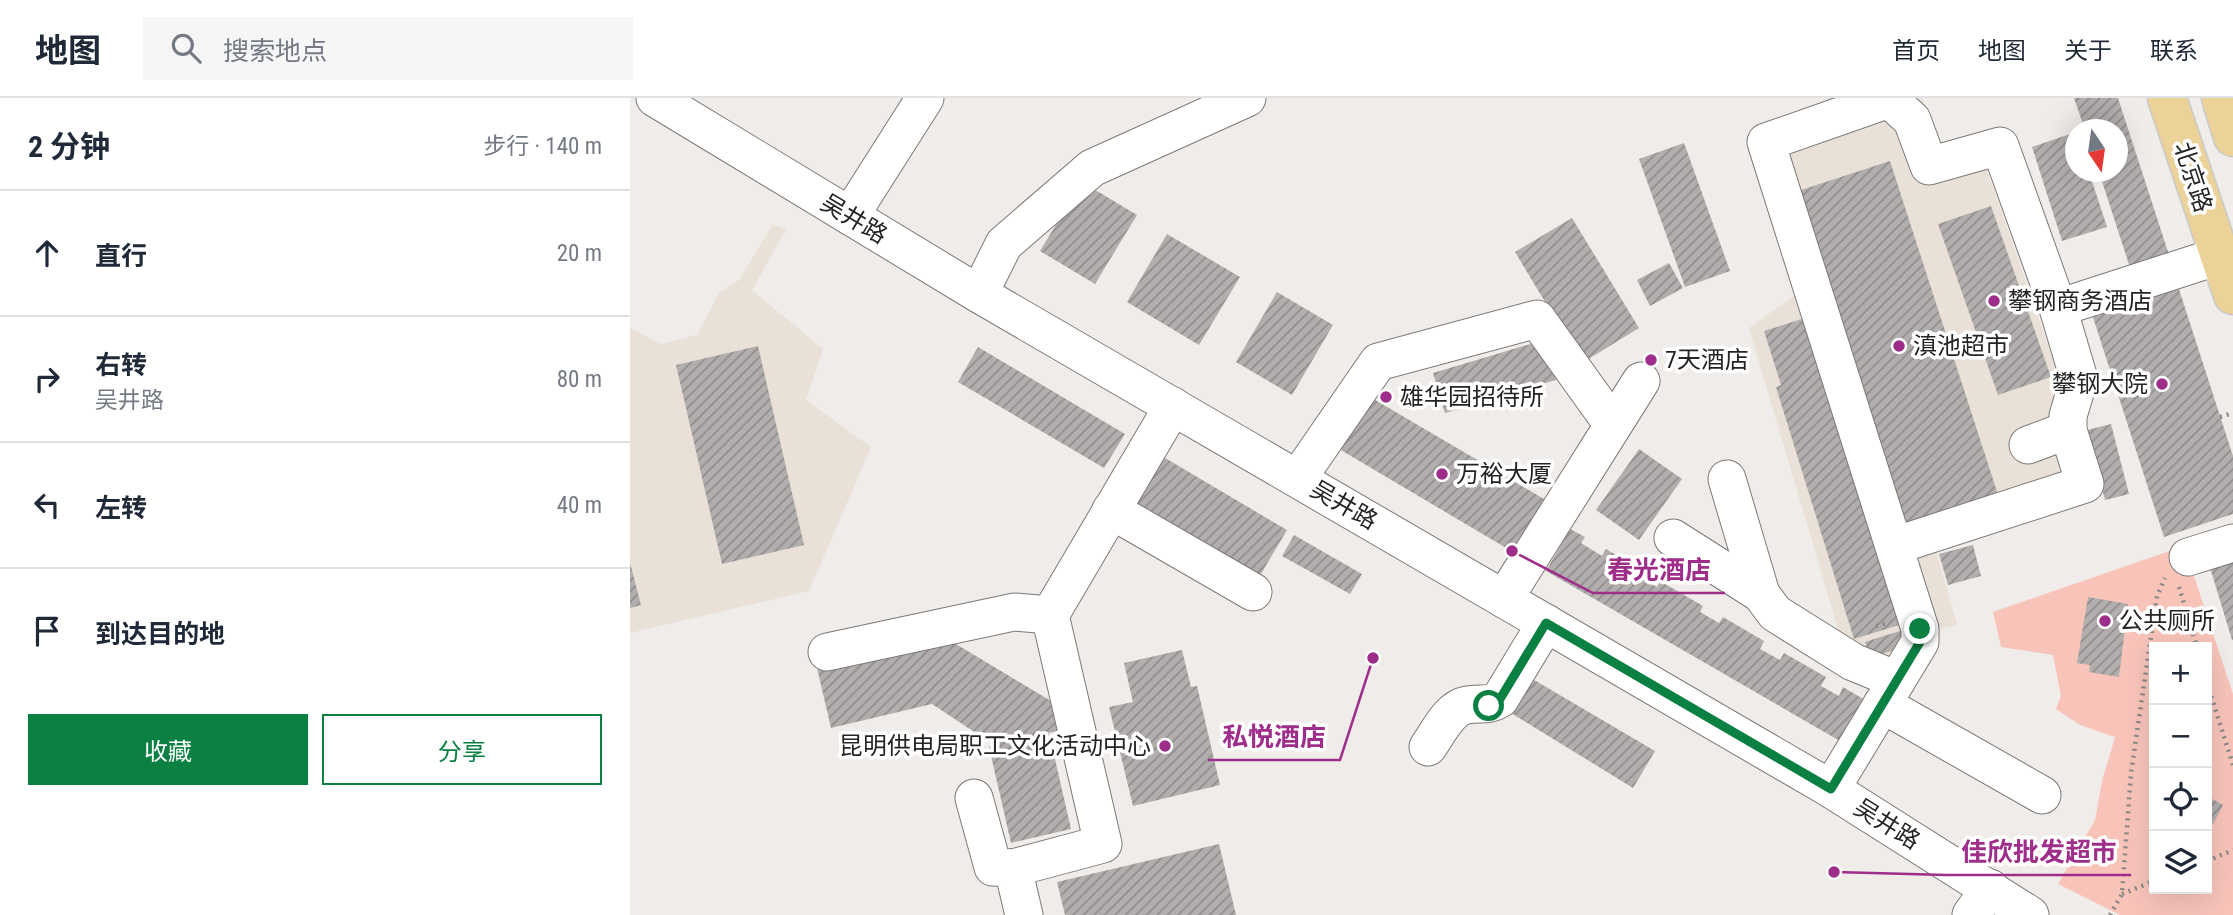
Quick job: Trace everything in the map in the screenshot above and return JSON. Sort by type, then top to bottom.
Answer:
[{"type":"main road","name":"北京路","points":[[2166,98],[2233,295]]},
{"type":"main road","name":"北京路","points":[[2221,98],[2233,137]]},
{"type":"street","name":"吴井路","points":[[655,98],[979,294],[1831,789],[1981,901],[2031,915]]},
{"type":"street","points":[[850,216],[925,98]]},
{"type":"street","points":[[979,294],[1004,244],[1092,169],[1247,98]]},
{"type":"street","points":[[1831,789],[1920,642],[1920,629],[1766,142],[1889,99],[1912,120],[1929,166],[2000,146],[2058,308],[2080,379],[2068,416],[2068,430],[2085,484],[1956,521],[1895,546]]},
{"type":"street","points":[[2058,308],[2219,256]]},
{"type":"street","points":[[1298,478],[1378,362],[1537,319],[1613,425]]},
{"type":"street","points":[[1504,599],[1641,381]]},
{"type":"street","points":[[974,798],[993,867],[1013,868],[1102,844],[1050,615],[1173,406]]},
{"type":"street","points":[[2028,445],[2068,430]]},
{"type":"street","points":[[1727,479],[1761,594],[1775,613],[1853,662],[1889,692],[2042,795]]},
{"type":"street","points":[[1111,510],[1253,592]]},
{"type":"street","points":[[1673,538],[1761,594]]},
{"type":"street","points":[[2181,562],[2233,543]]},
{"type":"street","points":[[827,652],[1014,612],[1050,615]]},
{"type":"street","points":[[1429,747],[1454,710],[1466,705],[1489,706],[1500,699],[1546,623]]},
{"type":"street","points":[[1013,868],[1024,915]]},
{"type":"path","points":[[2220,417],[2233,413]]},
{"type":"path","points":[[2181,562],[2196,642]]},
{"type":"path","points":[[2153,642],[2157,596],[2181,562]]},
{"type":"path","points":[[2110,915],[2122,894],[2131,773],[2149,667]]},
{"type":"path","points":[[2212,699],[2233,765]]},
{"type":"path","points":[[2212,859],[2233,850]]},
{"type":"path","points":[[2122,894],[2149,883]]},
{"type":"shaded area","points":[[1829,98],[1922,98],[1943,149],[1976,139],[2100,494],[1936,549],[1957,625],[1938,629],[1905,675],[1843,646],[1749,328],[1800,291],[1756,130]]},
{"type":"shaded area","points":[[773,224],[786,230],[752,290],[823,349],[806,400],[871,447],[809,591],[630,633],[630,328],[661,344],[697,335],[719,293],[739,280]]},
{"type":"shaded area","points":[[2184,546],[2233,694],[2233,915],[2120,915],[2058,884],[2095,820],[2102,781],[2115,737],[2080,725],[2056,709],[2061,696],[2053,655],[2001,647],[1993,612]]},
{"type":"building","points":[[2074,98],[2118,98],[2125,119],[2081,119]]},
{"type":"building","points":[[2128,129],[2172,264],[2133,277],[2102,182],[2128,182]]},
{"type":"building","points":[[2065,136],[2065,182],[2092,182],[2107,227],[2062,241],[2032,147]]},
{"type":"building","points":[[1684,143],[1730,271],[1685,287],[1639,159]]},
{"type":"building","name":"滇池超市","points":[[1890,161],[2000,501],[1909,531],[1798,191]]},
{"type":"building","points":[[1082,182],[1137,215],[1095,284],[1040,251]]},
{"type":"building","name":"攀钢商务酒店","points":[[1991,206],[2051,377],[1998,395],[1938,224]]},
{"type":"building","points":[[1572,218],[1639,328],[1582,363],[1515,252]]},
{"type":"building","points":[[1167,234],[1240,277],[1199,345],[1127,302]]},
{"type":"building","points":[[1669,263],[1683,288],[1650,306],[1637,280]]},
{"type":"building","name":"攀钢大院","points":[[2176,280],[2233,456],[2233,514],[2164,537],[2090,308]]},
{"type":"building","points":[[1277,292],[1333,325],[1292,395],[1236,362]]},
{"type":"building","points":[[1811,316],[1906,623],[1854,639],[1776,387],[1781,385],[1764,331]]},
{"type":"building","points":[[1544,340],[1556,380],[1445,413],[1433,373]]},
{"type":"building","points":[[758,346],[804,545],[722,564],[676,365]]},
{"type":"building","points":[[978,347],[1125,434],[1104,468],[958,382]]},
{"type":"building","name":"万裕大厦","points":[[1365,394],[1549,502],[1518,555],[1334,446]]},
{"type":"building","points":[[2111,424],[2129,494],[2105,500],[2087,430]]},
{"type":"building","points":[[1639,449],[1682,479],[1639,540],[1596,510]]},
{"type":"building","points":[[1160,455],[1287,530],[1258,579],[1246,567],[1148,509],[1146,512],[1131,503]]},
{"type":"building","points":[[1570,529],[1585,537],[1581,543],[1602,556],[1606,549],[1645,572],[1641,578],[1657,587],[1660,581],[1703,606],[1700,612],[1719,623],[1723,617],[1764,641],[1760,649],[1780,660],[1784,653],[1826,677],[1821,686],[1839,696],[1843,687],[1877,707],[1852,748],[1546,571]]},
{"type":"building","points":[[1294,535],[1362,574],[1350,594],[1282,556]]},
{"type":"building","points":[[1973,545],[1981,576],[1948,585],[1939,554]]},
{"type":"building","points":[[2233,553],[2233,640],[2232,640],[2208,561]]},
{"type":"building","points":[[630,563],[641,605],[630,608]]},
{"type":"building","name":"公共厕所","points":[[2088,597],[2128,604],[2119,677],[2089,672],[2090,665],[2077,663]]},
{"type":"building","points":[[1909,628],[1914,645],[1870,657],[1865,642]]},
{"type":"building","points":[[946,638],[1051,701],[1058,731],[1049,733],[1071,829],[1011,843],[989,747],[994,745],[932,704],[831,728],[817,668]]},
{"type":"building","name":"昆明供电局职工文化活动中心","points":[[1182,650],[1191,687],[1197,686],[1220,785],[1133,806],[1109,707],[1133,702],[1124,663]]},
{"type":"building","points":[[1524,674],[1655,751],[1633,788],[1503,708]]},
{"type":"building","points":[[2212,799],[2223,805],[2212,823]]},
{"type":"building","points":[[1219,844],[1236,915],[1065,915],[1057,882]]},
{"type":"place","name":"攀钢商务酒店","points":[[1994,301]]},
{"type":"place","name":"滇池超市","points":[[1899,346]]},
{"type":"place","name":"7天酒店","points":[[1651,360]]},
{"type":"place","name":"攀钢大院","points":[[2162,384]]},
{"type":"place","name":"雄华园招待所","points":[[1386,397]]},
{"type":"place","name":"万裕大厦","points":[[1442,474]]},
{"type":"place","name":"春光酒店","points":[[1512,551]]},
{"type":"place","name":"公共厕所","points":[[2105,621]]},
{"type":"place","name":"私悦酒店","points":[[1373,658]]},
{"type":"place","name":"昆明供电局职工文化活动中心","points":[[1165,746]]},
{"type":"place","name":"佳欣批发超市","points":[[1834,872]]},
{"type":"route","points":[[1489,706],[1500,699],[1546,623],[1831,789],[1920,642],[1920,629]]}]
